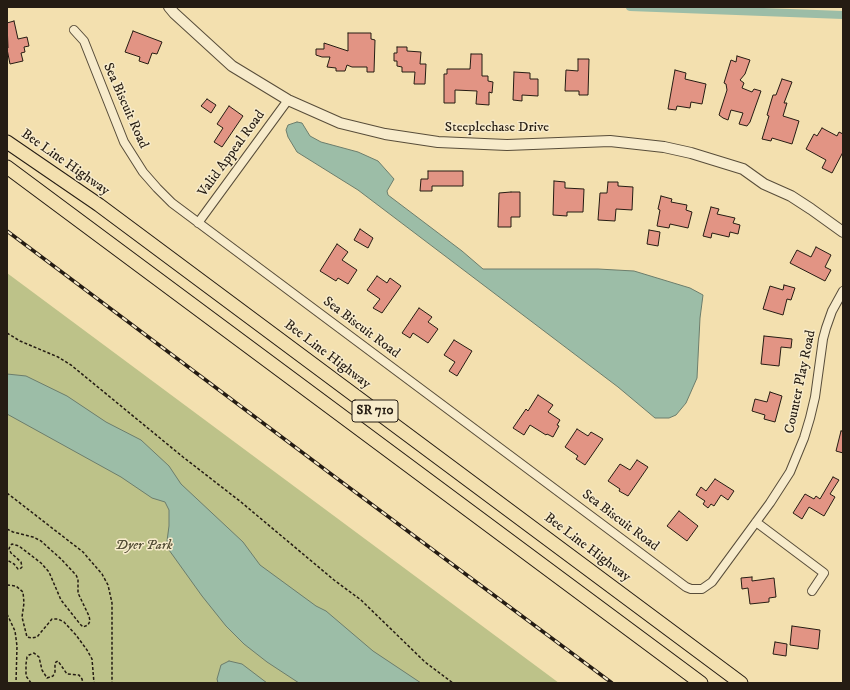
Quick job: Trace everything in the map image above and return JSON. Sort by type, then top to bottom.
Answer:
[{"type":"highway","name":"Bee Line Highway","points":[[7,142],[98,205],[741,683]]},
{"type":"highway","name":"SR 710","points":[[7,167],[701,683]]},
{"type":"street","name":"Steeplechase Drive","points":[[169,7],[232,66],[288,100],[340,123],[362,129],[438,142],[507,145],[610,141],[664,147],[691,153],[743,169],[764,184],[791,196],[812,209],[843,232]]},
{"type":"street","name":"Sea Biscuit Road","points":[[74,30],[84,41],[118,129],[135,160],[157,188],[172,203],[686,587],[697,590]]},
{"type":"street","name":"Valid Appeal Road","points":[[198,223],[288,100]]},
{"type":"street","name":"Counter Play Road","points":[[697,590],[708,586],[712,582],[770,503],[797,458],[815,397],[821,351],[826,328],[832,311],[843,291]]},
{"type":"street","points":[[756,522],[824,573],[812,591]]},
{"type":"path","points":[[7,333],[20,341],[71,364],[188,461],[259,516],[334,580],[361,600],[425,662],[453,683]]},
{"type":"path","points":[[7,493],[83,552],[102,574],[108,585],[112,603],[112,683]]},
{"type":"path","points":[[7,529],[41,541],[76,575],[78,579],[78,593],[90,618],[88,625],[85,627],[82,626],[61,600],[49,572],[41,563],[19,546],[12,544],[9,549],[20,562],[22,567],[20,569],[7,560]]},
{"type":"path","points":[[7,585],[16,586],[22,592],[24,603],[22,617],[27,637],[37,637],[52,619],[58,619],[64,622],[81,641],[90,656],[94,683]]},
{"type":"path","points":[[7,614],[15,631],[17,646],[16,683]]},
{"type":"path","points":[[31,683],[26,676],[26,664],[29,654],[34,653],[39,657],[42,670],[47,678],[53,676],[55,672],[54,664],[58,662],[67,674],[79,675],[83,683]]},
{"type":"green space","name":"Dyer Park","points":[[7,273],[559,683],[7,683]]},
{"type":"shaded area","points":[[297,122],[302,123],[310,136],[321,142],[358,152],[378,161],[394,179],[387,191],[388,195],[462,251],[483,269],[598,269],[634,271],[690,288],[703,295],[700,318],[697,378],[686,403],[676,415],[669,418],[655,418],[618,387],[358,190],[297,152],[288,137],[286,130],[288,125]]},
{"type":"shaded area","points":[[7,374],[26,376],[67,396],[106,422],[141,440],[169,466],[181,484],[243,542],[260,565],[316,606],[326,611],[373,651],[421,683],[299,683],[267,662],[244,644],[226,626],[169,550],[167,541],[169,510],[165,502],[152,498],[121,477],[7,414]]},
{"type":"shaded area","points":[[229,661],[242,664],[267,683],[218,683],[217,679],[221,665]]},
{"type":"building","points":[[14,21],[18,39],[27,37],[29,46],[24,47],[25,52],[21,53],[23,61],[10,64],[7,49],[7,23]]},
{"type":"building","points":[[133,31],[162,42],[157,54],[152,53],[148,64],[139,61],[140,57],[125,52]]},
{"type":"building","points":[[348,33],[371,33],[371,39],[375,40],[374,72],[367,72],[367,67],[352,67],[347,65],[345,71],[336,71],[336,68],[327,67],[330,57],[316,55],[316,49],[324,49],[324,43],[348,51]]},
{"type":"building","points":[[397,47],[407,47],[407,51],[421,52],[420,64],[426,64],[425,84],[414,84],[415,72],[402,72],[402,67],[397,66],[397,61],[394,61],[394,53],[397,53]]},
{"type":"building","points":[[471,54],[482,54],[482,76],[488,76],[488,81],[493,82],[492,93],[489,92],[489,105],[476,104],[477,91],[455,90],[455,103],[444,103],[444,74],[447,74],[447,69],[470,69]]},
{"type":"building","points":[[737,56],[750,60],[745,74],[740,80],[744,83],[742,88],[752,92],[754,89],[761,91],[750,122],[747,126],[739,124],[743,113],[731,110],[728,120],[719,115],[727,90],[726,84],[724,83],[731,60],[736,62]]},
{"type":"building","points":[[578,59],[589,59],[588,95],[579,95],[579,91],[565,91],[566,70],[578,71]]},
{"type":"building","points":[[675,70],[686,73],[685,79],[706,84],[702,104],[691,102],[690,108],[677,106],[676,110],[668,109]]},
{"type":"building","points":[[514,72],[530,73],[530,79],[538,79],[538,96],[522,95],[522,101],[513,100]]},
{"type":"building","points":[[782,79],[792,82],[784,103],[787,103],[783,116],[799,121],[792,144],[772,138],[771,141],[762,139],[769,116],[767,115],[773,95],[776,95]]},
{"type":"building","points":[[207,99],[216,105],[211,113],[201,106]]},
{"type":"building","points":[[229,106],[243,116],[222,147],[214,142],[223,128],[217,124]]},
{"type":"building","points":[[822,128],[837,136],[839,132],[843,134],[843,152],[832,173],[822,168],[826,160],[806,149],[814,134],[817,136]]},
{"type":"building","points":[[428,171],[463,171],[463,186],[432,186],[432,191],[420,191],[421,179],[428,179]]},
{"type":"building","points":[[554,181],[565,182],[565,188],[584,189],[583,212],[567,212],[567,216],[553,215]]},
{"type":"building","points":[[608,182],[618,182],[618,186],[633,187],[632,210],[616,209],[615,221],[598,220],[600,193],[607,193]]},
{"type":"building","points":[[520,192],[520,217],[511,217],[511,227],[498,227],[499,193]]},
{"type":"building","points":[[661,196],[672,199],[671,202],[687,205],[686,210],[692,212],[688,228],[670,224],[669,228],[657,226],[660,210],[658,209]]},
{"type":"building","points":[[711,207],[719,209],[717,214],[735,218],[733,223],[740,225],[738,234],[730,232],[729,237],[712,233],[711,238],[703,236]]},
{"type":"building","points":[[360,229],[373,238],[368,248],[354,240]]},
{"type":"building","points":[[649,230],[660,232],[658,246],[647,244]]},
{"type":"building","points":[[337,244],[348,252],[342,260],[357,270],[348,284],[338,278],[336,281],[320,271]]},
{"type":"building","points":[[816,247],[831,255],[825,267],[831,270],[825,281],[790,263],[797,250],[811,257]]},
{"type":"building","points":[[377,276],[387,283],[390,278],[401,286],[382,313],[373,308],[380,299],[367,290]]},
{"type":"building","points":[[784,285],[795,288],[791,300],[787,299],[783,315],[763,309],[770,286],[783,290]]},
{"type":"building","points":[[419,308],[432,317],[428,322],[438,329],[428,343],[413,333],[410,338],[402,333]]},
{"type":"building","points":[[764,336],[792,339],[791,348],[781,347],[779,366],[761,364]]},
{"type":"building","points":[[454,340],[472,351],[457,376],[449,371],[455,362],[444,355]]},
{"type":"building","points":[[770,392],[782,396],[775,422],[764,419],[765,415],[752,411],[755,399],[767,402]]},
{"type":"building","points":[[538,395],[553,405],[548,412],[560,420],[557,425],[559,426],[553,437],[547,434],[546,435],[530,425],[524,435],[513,428],[526,409],[528,411]]},
{"type":"building","points":[[577,429],[588,436],[591,432],[603,439],[585,465],[576,459],[578,456],[565,447]]},
{"type":"building","points":[[841,431],[843,431],[843,453],[836,451]]},
{"type":"building","points":[[637,460],[648,467],[628,496],[619,491],[620,489],[608,481],[620,464],[630,470]]},
{"type":"building","points":[[833,477],[839,480],[830,494],[835,497],[824,516],[809,507],[802,519],[793,513],[805,494],[814,499],[816,496],[820,499]]},
{"type":"building","points":[[715,479],[734,491],[728,500],[721,495],[714,506],[711,504],[708,508],[703,504],[705,501],[696,495],[701,487],[706,491]]},
{"type":"building","points":[[679,511],[698,526],[687,541],[667,526]]},
{"type":"building","points":[[752,577],[752,581],[774,578],[776,597],[769,598],[769,602],[750,604],[748,588],[742,589],[741,578]]},
{"type":"building","points":[[792,626],[820,630],[818,649],[790,645]]},
{"type":"building","points":[[775,642],[787,644],[786,656],[773,654]]},
{"type":"waterway","points":[[630,7],[843,15]]},
{"type":"railway","points":[[7,231],[612,683]]}]
